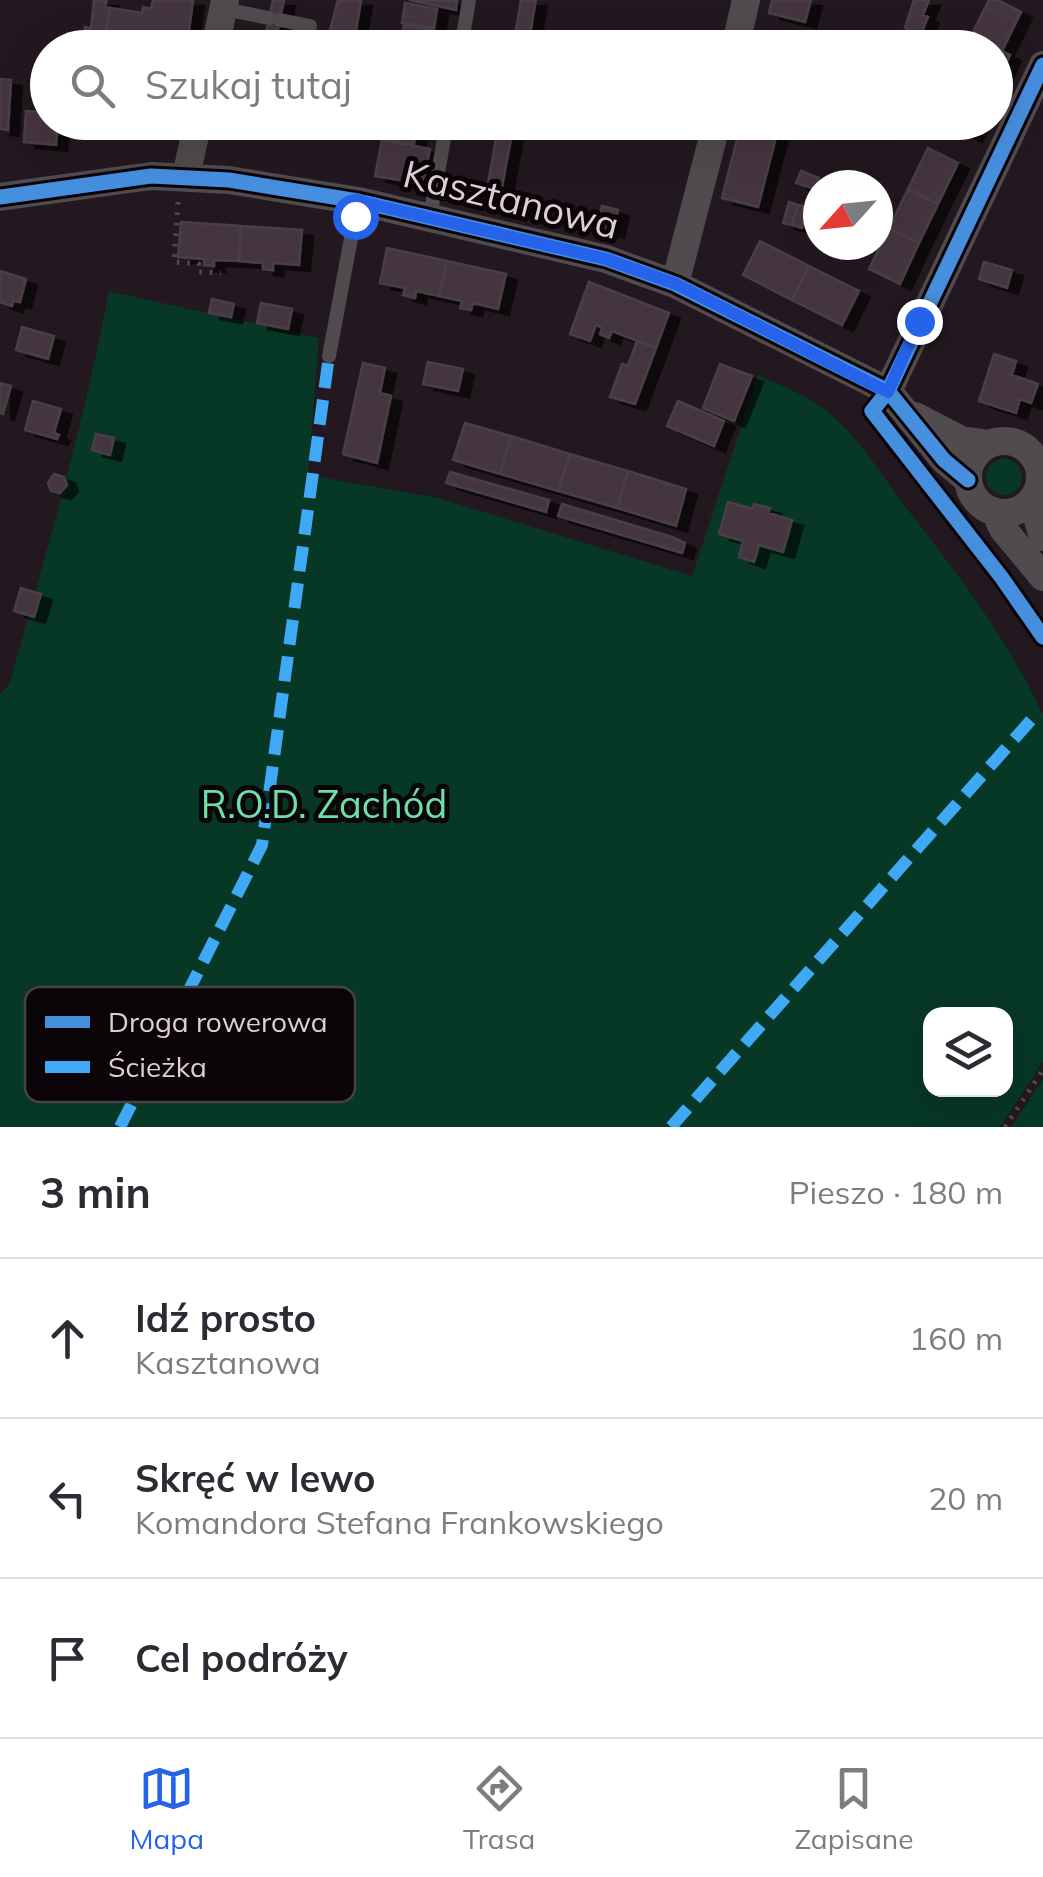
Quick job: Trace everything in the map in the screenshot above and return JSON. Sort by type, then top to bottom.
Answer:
[{"type":"street","points":[[739,30],[746,0]]},
{"type":"street","points":[[219,30],[225,4]]},
{"type":"street","points":[[1013,128],[1043,65]]},
{"type":"street","points":[[186,176],[194,140]]},
{"type":"street","points":[[676,284],[712,140]]},
{"type":"street","points":[[888,392],[1007,140]]},
{"type":"street","name":"Kasztanowa","points":[[0,197],[152,176],[186,176],[358,201],[606,259],[676,284],[888,392],[944,460],[968,480]]},
{"type":"street","name":"Kasztanowa","points":[[909,414],[961,440],[990,444]]},
{"type":"street","points":[[1043,536],[1038,454],[1016,443],[990,444],[974,458],[968,480],[978,501],[995,512],[1003,529],[1043,578]]},
{"type":"street","points":[[995,512],[1013,512],[1038,492]]},
{"type":"lane","points":[[463,30],[469,0]]},
{"type":"lane","points":[[225,4],[310,26]]},
{"type":"lane","points":[[430,217],[444,140]]},
{"type":"lane","points":[[330,356],[358,201]]},
{"type":"path","points":[[164,198],[178,199],[174,262],[199,264],[198,272],[221,273]]},
{"type":"path","points":[[1005,1127],[1043,1070]]},
{"type":"green space","name":"R.O.D. Zachód","points":[[109,291],[319,338],[308,475],[438,498],[692,576],[758,375],[799,394],[828,412],[862,447],[977,603],[1013,657],[1043,715],[1043,1062],[1000,1127],[0,1127],[0,694],[9,685],[76,440]]},
{"type":"green space","points":[[1004,459],[1017,464],[1022,477],[1017,490],[1004,495],[991,490],[986,477],[991,464]]},
{"type":"green space","points":[[1043,1079],[1043,1127],[1011,1127]]},
{"type":"building","points":[[94,0],[107,0],[105,7],[110,8],[106,30],[84,30],[91,28]]},
{"type":"building","points":[[153,0],[193,0],[189,30],[106,30],[110,8],[142,13],[143,7],[151,9]]},
{"type":"building","points":[[273,0],[284,0],[278,30],[266,30]]},
{"type":"building","points":[[338,0],[361,0],[356,30],[330,30]]},
{"type":"building","points":[[409,0],[457,0],[456,10]]},
{"type":"building","points":[[521,0],[536,0],[531,30],[516,30]]},
{"type":"building","points":[[772,0],[811,0],[805,22],[769,13]]},
{"type":"building","points":[[914,0],[929,0],[923,30],[905,28]]},
{"type":"building","points":[[989,0],[998,0],[1021,12],[1012,30],[974,30]]},
{"type":"building","points":[[405,3],[437,9],[434,28],[402,23]]},
{"type":"building","points":[[404,25],[430,30],[403,30]]},
{"type":"building","points":[[0,79],[11,80],[8,130],[0,129]]},
{"type":"building","points":[[26,111],[30,111],[30,140],[56,140],[56,145],[24,142]]},
{"type":"building","points":[[382,140],[430,149],[423,184],[375,176]]},
{"type":"building","points":[[496,140],[511,140],[500,198],[486,195]]},
{"type":"building","points":[[737,140],[775,140],[758,207],[722,198]]},
{"type":"building","points":[[928,148],[958,163],[938,204],[908,189]]},
{"type":"building","points":[[908,189],[938,204],[919,243],[893,230],[893,220]]},
{"type":"building","points":[[789,202],[798,205],[792,225],[783,223]]},
{"type":"building","points":[[798,205],[803,206],[802,228],[792,225]]},
{"type":"building","points":[[602,206],[618,210],[613,232],[596,227]]},
{"type":"building","points":[[181,222],[241,226],[239,261],[214,260],[214,266],[204,265],[204,259],[178,257]]},
{"type":"building","points":[[241,226],[302,230],[299,265],[273,263],[273,270],[263,269],[263,263],[239,261]]},
{"type":"building","points":[[893,230],[919,243],[900,284],[869,269],[873,260],[893,260]]},
{"type":"building","points":[[760,241],[809,266],[792,300],[743,275]]},
{"type":"building","points":[[387,248],[447,261],[439,296],[416,291],[415,298],[403,295],[405,288],[380,283]]},
{"type":"building","points":[[447,261],[506,274],[498,309],[473,303],[471,310],[460,308],[462,301],[439,296]]},
{"type":"building","points":[[984,262],[1012,270],[1007,288],[979,279]]},
{"type":"building","points":[[809,266],[859,291],[842,325],[792,300]]},
{"type":"building","points":[[0,271],[26,279],[20,302],[13,301],[12,306],[0,302]]},
{"type":"building","points":[[589,282],[669,313],[656,348],[612,331],[609,338],[600,334],[602,328],[596,325],[590,341],[570,334]]},
{"type":"building","points":[[212,299],[234,304],[231,317],[209,313]]},
{"type":"building","points":[[261,303],[292,309],[288,329],[257,323]]},
{"type":"building","points":[[22,327],[54,336],[48,359],[16,350]]},
{"type":"building","points":[[637,341],[656,348],[635,404],[610,397],[622,364],[628,366]]},
{"type":"building","points":[[994,354],[1016,361],[1012,375],[1038,384],[1031,403],[1020,399],[1016,413],[979,401]]},
{"type":"building","points":[[428,362],[463,369],[458,391],[423,384]]},
{"type":"building","points":[[363,363],[385,368],[380,393],[391,396],[377,463],[343,454]]},
{"type":"building","points":[[720,364],[752,376],[734,421],[703,408]]},
{"type":"building","points":[[0,383],[11,386],[3,414],[0,413]]},
{"type":"building","points":[[33,401],[61,409],[54,433],[59,435],[57,439],[25,430]]},
{"type":"building","points":[[678,401],[724,421],[714,446],[667,426]]},
{"type":"building","points":[[465,423],[511,436],[500,474],[453,460]]},
{"type":"building","points":[[96,434],[114,438],[110,455],[92,450]]},
{"type":"building","points":[[511,436],[570,454],[558,491],[500,474]]},
{"type":"building","points":[[570,454],[628,471],[617,508],[558,491]]},
{"type":"building","points":[[628,471],[686,489],[676,526],[617,508]]},
{"type":"building","points":[[450,472],[549,500],[546,512],[446,483]]},
{"type":"building","points":[[54,474],[64,477],[67,485],[60,493],[51,491],[48,483]]},
{"type":"building","points":[[728,502],[753,509],[754,504],[770,508],[768,513],[792,520],[783,552],[759,545],[754,562],[739,557],[743,541],[719,534]]},
{"type":"building","points":[[562,504],[672,537],[685,543],[682,553],[558,516]]},
{"type":"building","points":[[21,588],[41,594],[34,617],[14,611]]},
{"type":"marked path","points":[[190,987],[262,845],[329,356]]},
{"type":"marked path","points":[[671,1127],[1031,720]]},
{"type":"marked path","points":[[120,1127],[133,1102]]},
{"type":"cycle path","points":[[1013,128],[1043,65]]},
{"type":"cycle path","points":[[1007,140],[888,391],[872,411],[1043,637]]},
{"type":"cycle path","points":[[0,197],[151,176],[229,180],[358,201],[606,259],[675,284],[888,391],[944,460],[968,480]]},
{"type":"route","points":[[355,216],[358,201],[606,259],[676,284],[888,392],[919,321]]}]
